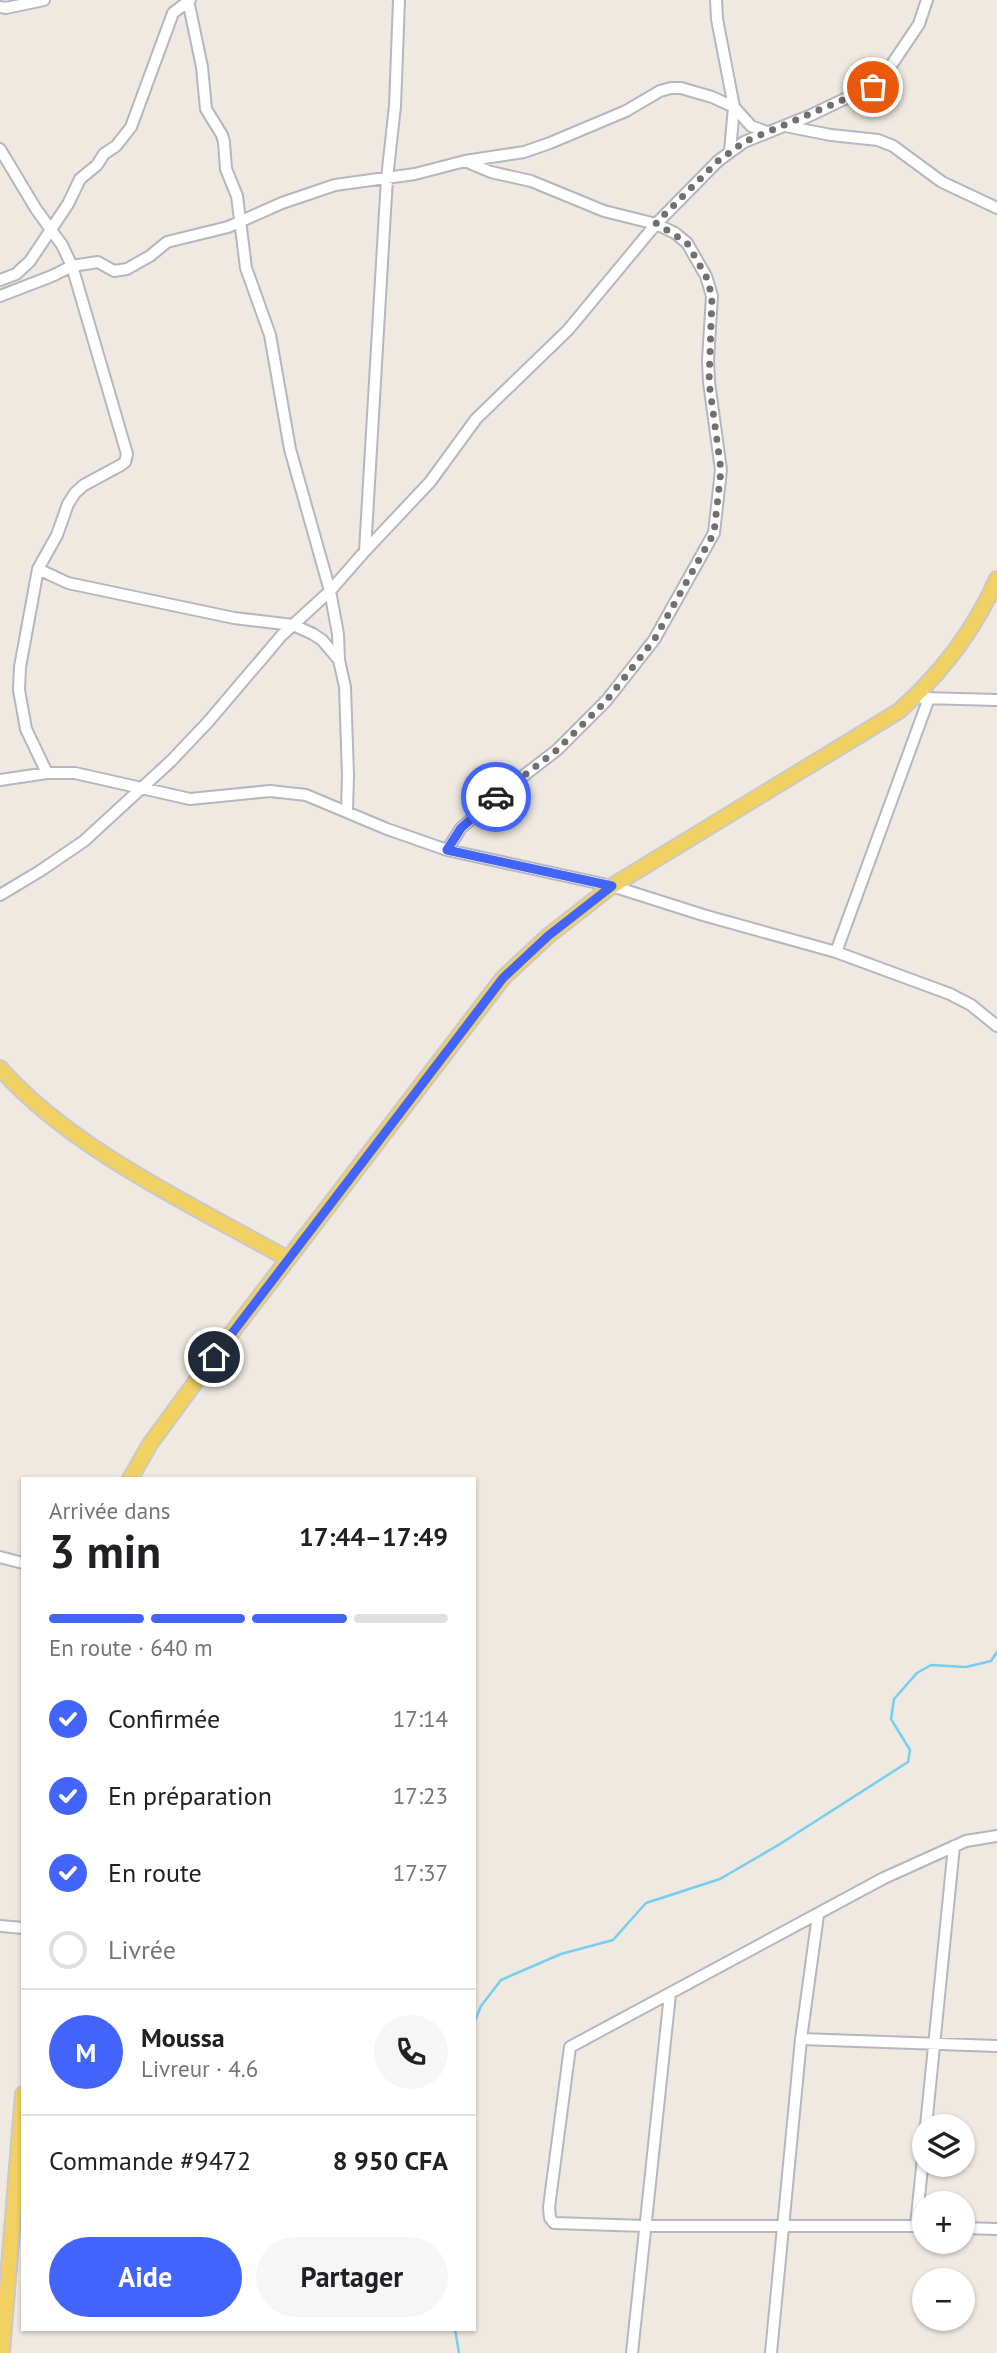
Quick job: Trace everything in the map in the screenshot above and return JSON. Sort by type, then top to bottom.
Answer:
[{"type":"main road","points":[[131,1477],[150,1444],[503,978],[548,936],[612,886],[921,698],[975,625],[997,579]]},
{"type":"main road","points":[[0,1069],[31,1101],[75,1134],[135,1173],[288,1259]]},
{"type":"main road","points":[[2,2353],[21,2117]]},
{"type":"street","points":[[0,7],[44,0]]},
{"type":"street","points":[[365,551],[387,178],[395,106],[399,0]]},
{"type":"street","points":[[716,0],[717,19],[734,107],[730,151]]},
{"type":"street","points":[[0,895],[84,841],[144,788],[208,722],[254,666],[330,591],[430,482],[476,419],[569,330],[656,223],[730,151],[880,82],[919,24],[927,0]]},
{"type":"street","points":[[0,280],[16,274],[24,267],[68,204],[80,179],[97,165],[104,154],[116,146],[131,127],[174,10],[189,1],[202,67],[206,110],[222,135],[226,169],[237,196],[250,281],[270,335],[290,449],[330,591],[345,687],[347,811]]},
{"type":"street","points":[[0,296],[72,266],[98,262],[114,271],[121,270],[150,256],[167,242],[239,222],[335,185],[415,174],[465,161],[524,152],[550,144],[626,111],[660,91],[697,91],[734,107],[751,125],[767,132]]},
{"type":"street","points":[[784,125],[893,146],[942,182],[997,208]]},
{"type":"street","points":[[0,149],[10,169],[52,229],[72,266],[127,454],[121,466],[84,485],[75,493],[68,504],[57,535],[37,569],[20,667],[19,690],[26,729],[47,773]]},
{"type":"street","points":[[447,850],[469,821],[557,750],[606,701],[654,640],[714,533],[721,470],[709,382],[712,296],[706,276],[687,243],[656,223],[604,211],[526,179],[491,172],[465,161]]},
{"type":"street","points":[[37,569],[68,583],[234,618],[293,625],[313,634],[339,660]]},
{"type":"street","points":[[836,952],[921,698],[997,700]]},
{"type":"street","points":[[0,780],[47,773],[75,774],[190,799],[270,791],[306,795],[387,830],[447,850],[612,886],[836,952],[950,994],[971,1005],[997,1026]]},
{"type":"street","points":[[0,1557],[21,1562]]},
{"type":"street","points":[[912,2226],[556,2224],[550,2218],[549,2207],[569,2047],[884,1878],[954,1846],[974,1839],[997,1836]]},
{"type":"street","points":[[927,2114],[954,1846]]},
{"type":"street","points":[[771,2353],[801,2039],[818,1915]]},
{"type":"street","points":[[0,1926],[21,1928]]},
{"type":"street","points":[[632,2353],[670,1994]]},
{"type":"street","points":[[801,2039],[997,2046]]},
{"type":"street","points":[[975,2228],[997,2229]]},
{"type":"waterway","points":[[476,2018],[481,2006],[501,1980],[561,1954],[613,1940],[646,1903],[720,1879],[908,1762],[910,1750],[891,1719],[894,1699],[917,1673],[931,1665],[966,1667],[991,1661],[997,1652]]},
{"type":"waterway","points":[[455,2331],[459,2353]]},
{"type":"way so far","points":[[496,797],[557,750],[606,701],[654,640],[714,533],[721,470],[709,382],[712,296],[706,276],[687,243],[656,223],[718,161],[744,142],[873,87]]},
{"type":"route","points":[[214,1357],[503,978],[548,936],[612,886],[447,850],[461,828],[496,797]]}]
